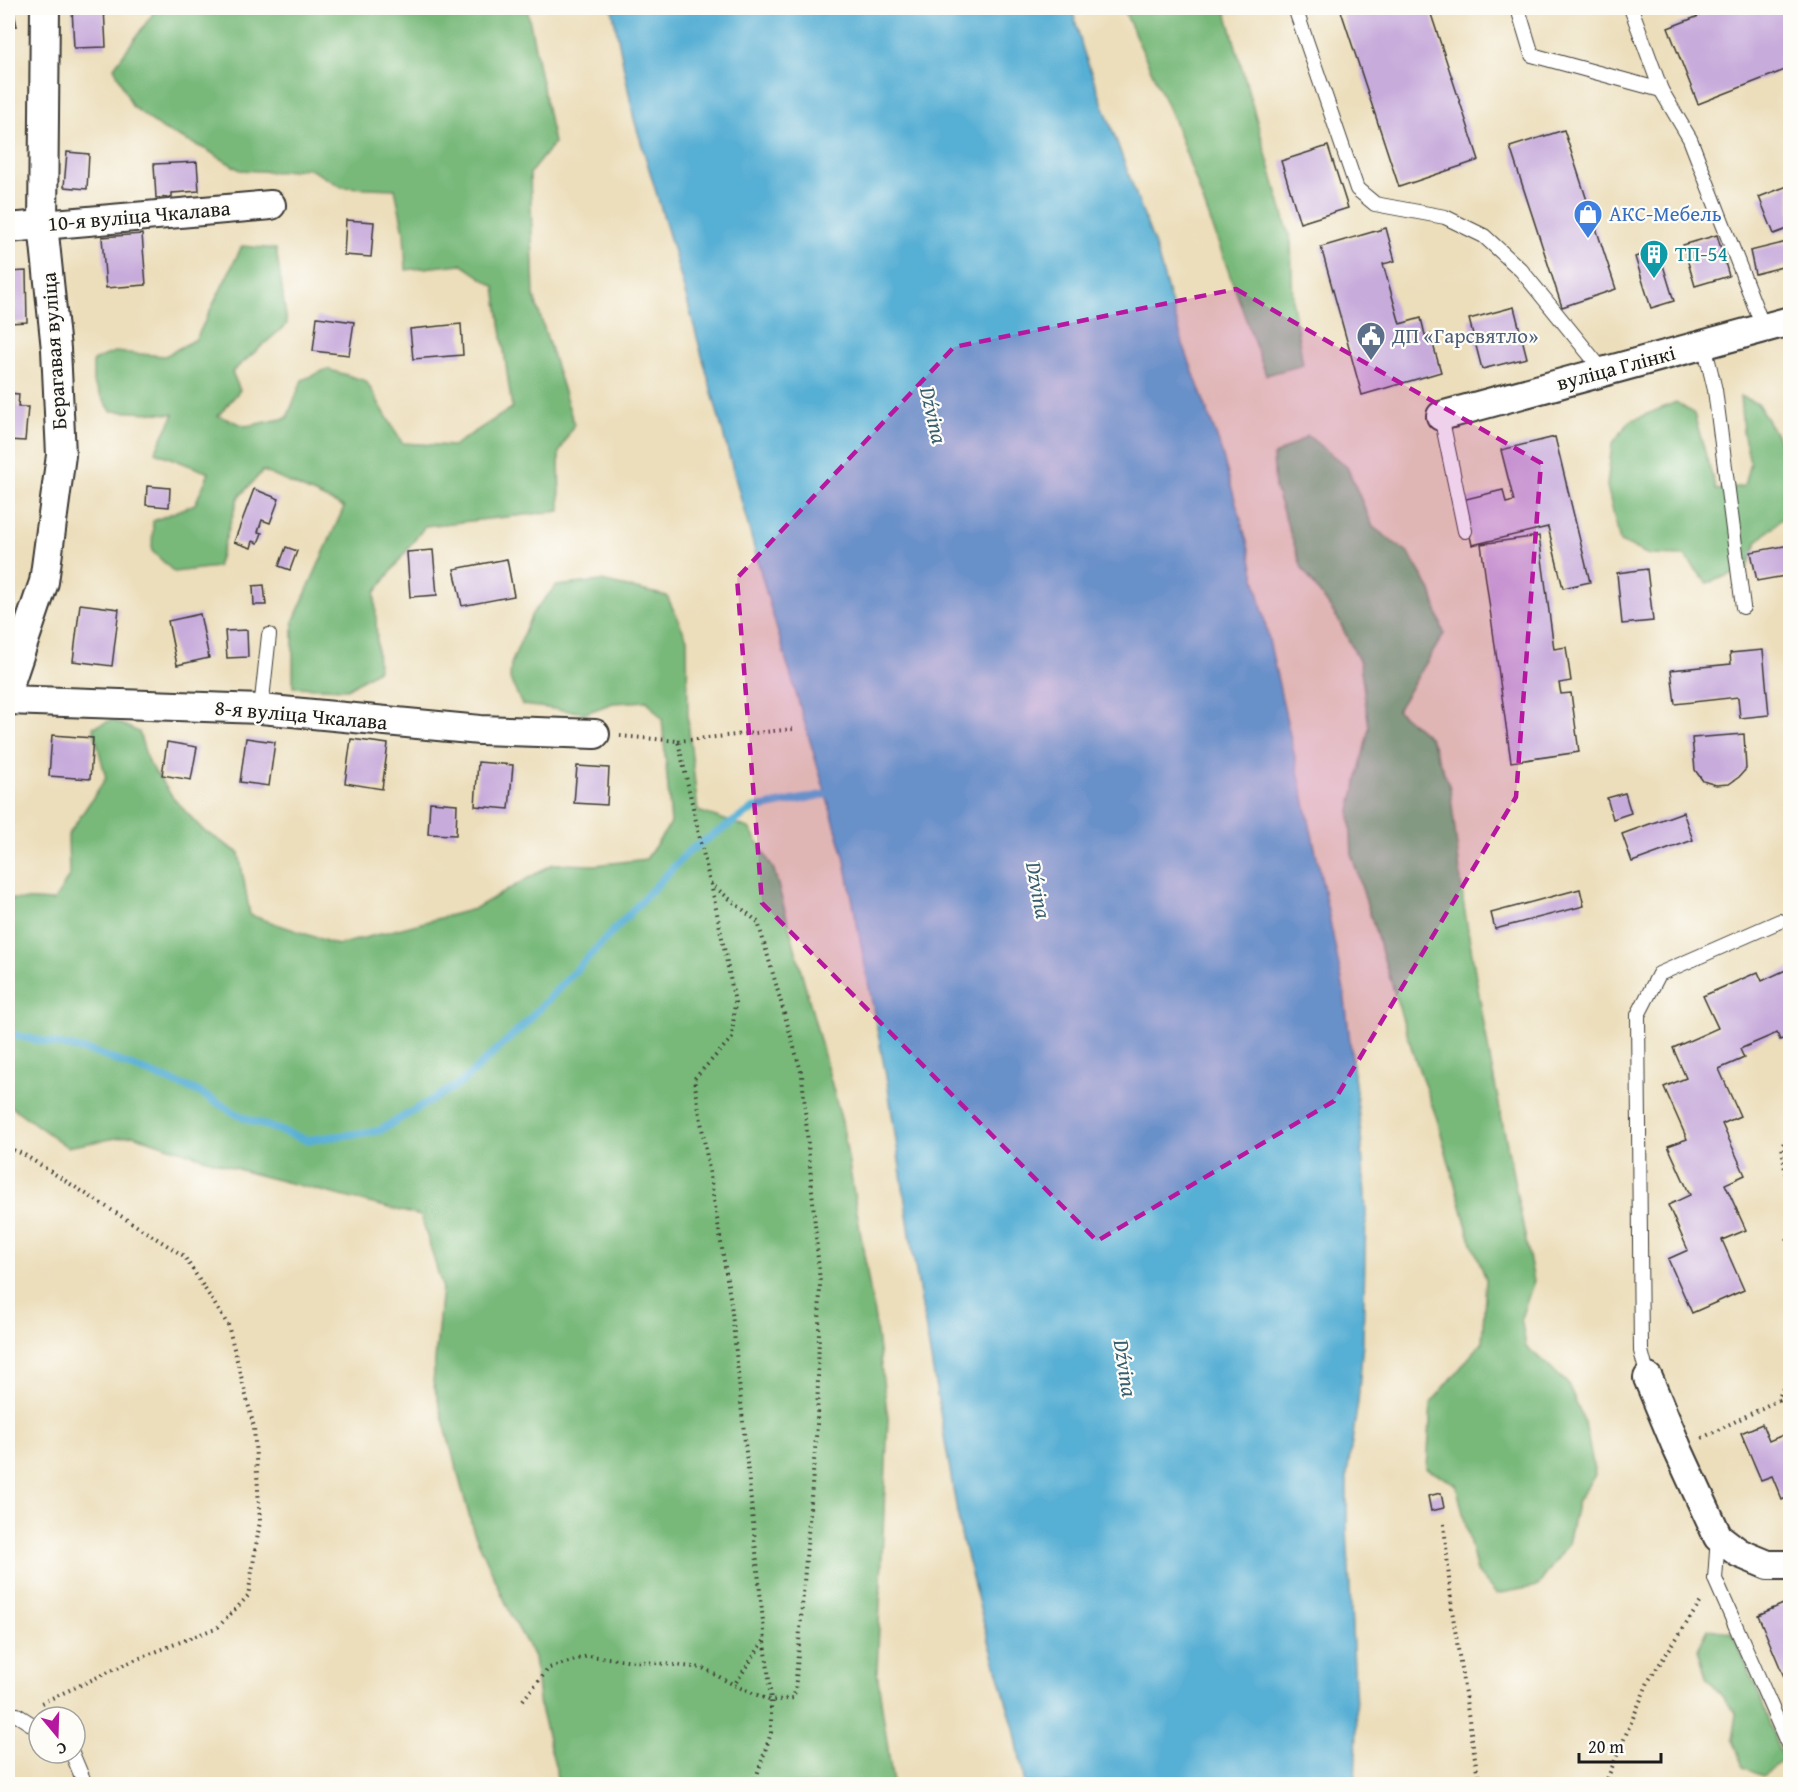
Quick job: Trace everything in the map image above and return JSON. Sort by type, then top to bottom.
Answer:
[{"type":"street","name":"Берагавая вуліца","points":[[8,688],[44,582],[61,455],[56,349],[43,224],[45,8]]},
{"type":"street","name":"10-я вуліца Чкалава","points":[[8,228],[271,205]]},
{"type":"street","name":"вуліца Глінкі","points":[[1441,416],[1791,321]]},
{"type":"street","name":"8-я вуліца Чкалава","points":[[8,700],[261,709],[480,730],[595,734]]},
{"type":"street","points":[[1648,1378],[1718,1537],[1739,1553],[1768,1565],[1791,1565]]},
{"type":"lane","points":[[1295,8],[1357,189],[1374,204],[1445,217],[1484,236],[1521,270],[1603,371]]},
{"type":"lane","points":[[1522,8],[1519,12],[1532,55],[1661,90]]},
{"type":"lane","points":[[1631,8],[1661,90],[1690,139],[1763,327]]},
{"type":"lane","points":[[1704,344],[1714,390],[1743,607]]},
{"type":"lane","points":[[1441,416],[1465,531]]},
{"type":"lane","points":[[261,709],[269,635]]},
{"type":"lane","points":[[1648,1378],[1641,1352],[1638,1015],[1659,974],[1780,921]]},
{"type":"lane","points":[[1718,1537],[1715,1579],[1791,1749]]},
{"type":"lane","points":[[12,1715],[27,1723]]},
{"type":"lane","points":[[77,1765],[85,1785]]},
{"type":"path","points":[[595,734],[678,741],[792,729]]},
{"type":"path","points":[[678,741],[735,1002],[732,1038],[694,1079],[731,1303],[766,1638],[771,1733],[754,1785]]},
{"type":"path","points":[[523,1700],[549,1668],[588,1656],[703,1668],[771,1701],[793,1698],[795,1691],[817,1425],[820,1283],[802,1075],[758,922],[710,883]]},
{"type":"path","points":[[1791,1133],[1782,1146],[1791,1211]]},
{"type":"path","points":[[8,1148],[23,1154],[184,1256],[228,1325],[254,1427],[260,1521],[248,1596],[218,1627],[135,1660],[12,1715]]},
{"type":"path","points":[[1791,1236],[1787,1236],[1791,1257]]},
{"type":"path","points":[[1778,1400],[1791,1372]]},
{"type":"path","points":[[1678,1450],[1791,1394]]},
{"type":"path","points":[[1444,1524],[1452,1610],[1479,1785]]},
{"type":"path","points":[[1605,1785],[1649,1680],[1715,1579]]},
{"type":"path","points":[[734,1685],[766,1638]]},
{"type":"highlighted area","points":[[1236,289],[1541,463],[1516,797],[1334,1101],[1097,1241],[762,903],[737,578],[954,347]]},
{"type":"green space","points":[[157,8],[527,8],[554,143],[530,173],[534,296],[574,424],[559,453],[560,511],[425,526],[375,593],[378,670],[347,689],[293,687],[293,622],[344,507],[263,471],[238,498],[217,567],[174,572],[152,551],[153,521],[195,504],[209,473],[155,452],[174,414],[111,411],[93,383],[93,361],[114,352],[165,356],[196,339],[242,246],[276,249],[287,324],[232,372],[240,390],[218,416],[246,426],[287,418],[302,380],[327,369],[366,381],[402,443],[453,446],[512,408],[495,287],[461,264],[406,270],[404,232],[395,189],[342,187],[308,168],[277,172],[240,170],[207,150],[164,130],[132,106],[114,67]]},
{"type":"green space","points":[[1123,8],[1225,8],[1291,242],[1293,304],[1303,365],[1266,375],[1175,123]]},
{"type":"green space","points":[[1740,396],[1758,404],[1783,447],[1790,475],[1790,511],[1757,542],[1747,569],[1707,583],[1685,556],[1649,555],[1620,542],[1607,486],[1612,444],[1630,421],[1676,402],[1694,414],[1716,490],[1744,486],[1750,462],[1743,432]]},
{"type":"green space","points":[[1308,436],[1347,467],[1373,527],[1409,554],[1431,591],[1444,634],[1397,710],[1430,738],[1450,788],[1464,907],[1490,1059],[1534,1281],[1521,1318],[1526,1346],[1567,1383],[1585,1423],[1595,1475],[1578,1500],[1568,1544],[1538,1586],[1496,1594],[1477,1572],[1456,1484],[1427,1469],[1431,1403],[1482,1342],[1486,1279],[1469,1235],[1437,1119],[1414,1056],[1352,856],[1350,811],[1369,728],[1360,663],[1338,619],[1302,568],[1275,488],[1273,456]]},
{"type":"green space","points":[[601,581],[667,596],[687,639],[688,721],[698,811],[749,828],[774,870],[842,1122],[875,1320],[888,1418],[877,1672],[893,1784],[557,1784],[556,1769],[540,1708],[534,1657],[513,1619],[473,1530],[433,1382],[442,1286],[421,1216],[250,1173],[133,1135],[67,1147],[8,1104],[8,894],[12,899],[54,901],[69,876],[68,835],[106,778],[93,727],[112,720],[139,732],[148,762],[174,799],[203,830],[239,853],[250,915],[338,945],[474,909],[553,864],[596,865],[646,859],[671,823],[662,719],[647,701],[613,703],[586,713],[522,705],[510,679],[511,664],[532,614],[556,586]]},
{"type":"green space","points":[[1708,1629],[1731,1632],[1756,1686],[1783,1761],[1762,1775],[1743,1767],[1733,1740],[1737,1714],[1706,1677],[1698,1649]]},
{"type":"water","name":"Dźvina","points":[[612,8],[1072,8],[1083,50],[1155,246],[1183,344],[1219,443],[1248,545],[1319,866],[1344,991],[1361,1134],[1366,1212],[1363,1341],[1358,1402],[1347,1475],[1347,1529],[1357,1727],[1355,1784],[1025,1784],[1014,1728],[961,1535],[913,1254],[887,1081],[844,856],[768,599],[672,245],[634,119]]},
{"type":"building","points":[[8,8],[13,8],[17,26],[8,27]]},
{"type":"building","points":[[72,8],[104,8],[106,47],[74,48]]},
{"type":"building","points":[[1340,8],[1429,8],[1479,160],[1399,187]]},
{"type":"building","points":[[1713,8],[1790,8],[1790,68],[1698,104],[1668,28],[1714,10]]},
{"type":"building","points":[[1564,130],[1616,289],[1562,307],[1510,147]]},
{"type":"building","points":[[1328,146],[1348,208],[1300,223],[1281,161]]},
{"type":"building","points":[[67,152],[89,154],[87,189],[64,187]]},
{"type":"building","points":[[197,162],[199,191],[172,193],[172,197],[156,198],[154,164]]},
{"type":"building","points":[[1790,185],[1790,228],[1774,234],[1759,197]]},
{"type":"building","points":[[346,220],[374,222],[371,257],[344,255]]},
{"type":"building","points":[[1386,228],[1395,261],[1383,264],[1400,324],[1421,318],[1425,335],[1430,334],[1441,372],[1362,395],[1321,247]]},
{"type":"building","points":[[142,234],[146,285],[106,288],[102,237]]},
{"type":"building","points":[[1717,235],[1729,276],[1695,286],[1683,245]]},
{"type":"building","points":[[1787,242],[1790,265],[1755,274],[1750,251]]},
{"type":"building","name":"ТП-54","points":[[1658,249],[1674,301],[1651,308],[1635,257]]},
{"type":"building","points":[[26,271],[27,322],[8,323],[8,272]]},
{"type":"building","points":[[1514,307],[1527,358],[1482,369],[1469,319]]},
{"type":"building","points":[[317,317],[354,322],[349,355],[313,351]]},
{"type":"building","points":[[461,324],[463,355],[413,359],[410,329]]},
{"type":"building","points":[[8,393],[19,394],[18,407],[28,407],[25,441],[8,440]]},
{"type":"building","points":[[1555,437],[1590,582],[1563,588],[1548,527],[1472,545],[1462,500],[1503,490],[1506,503],[1514,501],[1501,450]]},
{"type":"building","points":[[147,486],[170,488],[169,507],[146,505]]},
{"type":"building","points":[[254,489],[279,499],[270,523],[262,520],[258,532],[262,533],[258,543],[253,541],[251,548],[234,542]]},
{"type":"building","points":[[1539,536],[1554,649],[1566,647],[1571,681],[1559,683],[1561,694],[1571,693],[1579,752],[1511,762],[1481,544]]},
{"type":"building","points":[[1790,545],[1790,575],[1757,581],[1751,552]]},
{"type":"building","points":[[286,547],[297,551],[290,570],[279,566]]},
{"type":"building","points":[[433,550],[437,595],[410,597],[407,552]]},
{"type":"building","points":[[507,559],[514,596],[462,606],[454,569]]},
{"type":"building","points":[[1647,569],[1653,621],[1622,624],[1617,573]]},
{"type":"building","points":[[264,585],[266,605],[254,605],[253,586]]},
{"type":"building","points":[[80,604],[119,609],[112,666],[73,661]]},
{"type":"building","points":[[200,614],[209,658],[177,665],[168,621]]},
{"type":"building","points":[[247,630],[248,657],[227,658],[225,631]]},
{"type":"building","points":[[1763,650],[1769,715],[1740,718],[1738,697],[1675,704],[1671,670],[1731,664],[1730,653]]},
{"type":"building","points":[[1790,728],[1790,753],[1789,753],[1786,729]]},
{"type":"building","points":[[1744,734],[1746,769],[1729,784],[1716,785],[1703,781],[1695,770],[1692,738]]},
{"type":"building","points":[[52,735],[93,738],[90,779],[49,776]]},
{"type":"building","points":[[246,738],[275,742],[269,786],[240,782]]},
{"type":"building","points":[[351,739],[388,744],[382,789],[345,783]]},
{"type":"building","points":[[167,742],[197,747],[191,780],[162,775]]},
{"type":"building","points":[[478,762],[513,765],[509,809],[475,806]]},
{"type":"building","points":[[577,766],[609,768],[607,805],[574,803]]},
{"type":"building","points":[[1625,793],[1631,813],[1613,819],[1607,798]]},
{"type":"building","points":[[430,802],[457,804],[456,835],[428,834]]},
{"type":"building","points":[[1683,812],[1693,840],[1632,862],[1622,834]]},
{"type":"building","points":[[1580,889],[1584,906],[1495,929],[1491,913]]},
{"type":"building","points":[[1790,968],[1790,1036],[1780,1040],[1777,1033],[1740,1049],[1744,1058],[1719,1069],[1740,1116],[1722,1124],[1745,1175],[1725,1184],[1746,1230],[1722,1240],[1744,1290],[1692,1313],[1668,1259],[1688,1250],[1668,1205],[1690,1195],[1668,1146],[1687,1139],[1664,1087],[1686,1078],[1673,1048],[1718,1028],[1703,996],[1758,972],[1762,981]]},
{"type":"building","points":[[1762,1424],[1769,1441],[1790,1432],[1790,1496],[1782,1500],[1772,1476],[1761,1480],[1741,1433]]},
{"type":"building","points":[[1441,1493],[1444,1508],[1431,1511],[1428,1496]]},
{"type":"building","points":[[1790,1601],[1790,1691],[1758,1615]]},
{"type":"waterway","points":[[8,1034],[93,1052],[195,1090],[244,1118],[307,1140],[379,1131],[461,1083],[523,1026],[689,851],[753,809],[837,792]]},
{"type":"place","name":"АКС-Мебель","points":[[1588,240]]},
{"type":"place","name":"ТП-54","points":[[1654,280]]},
{"type":"place","name":"ДП «Гарсвятло»","points":[[1371,362]]}]
